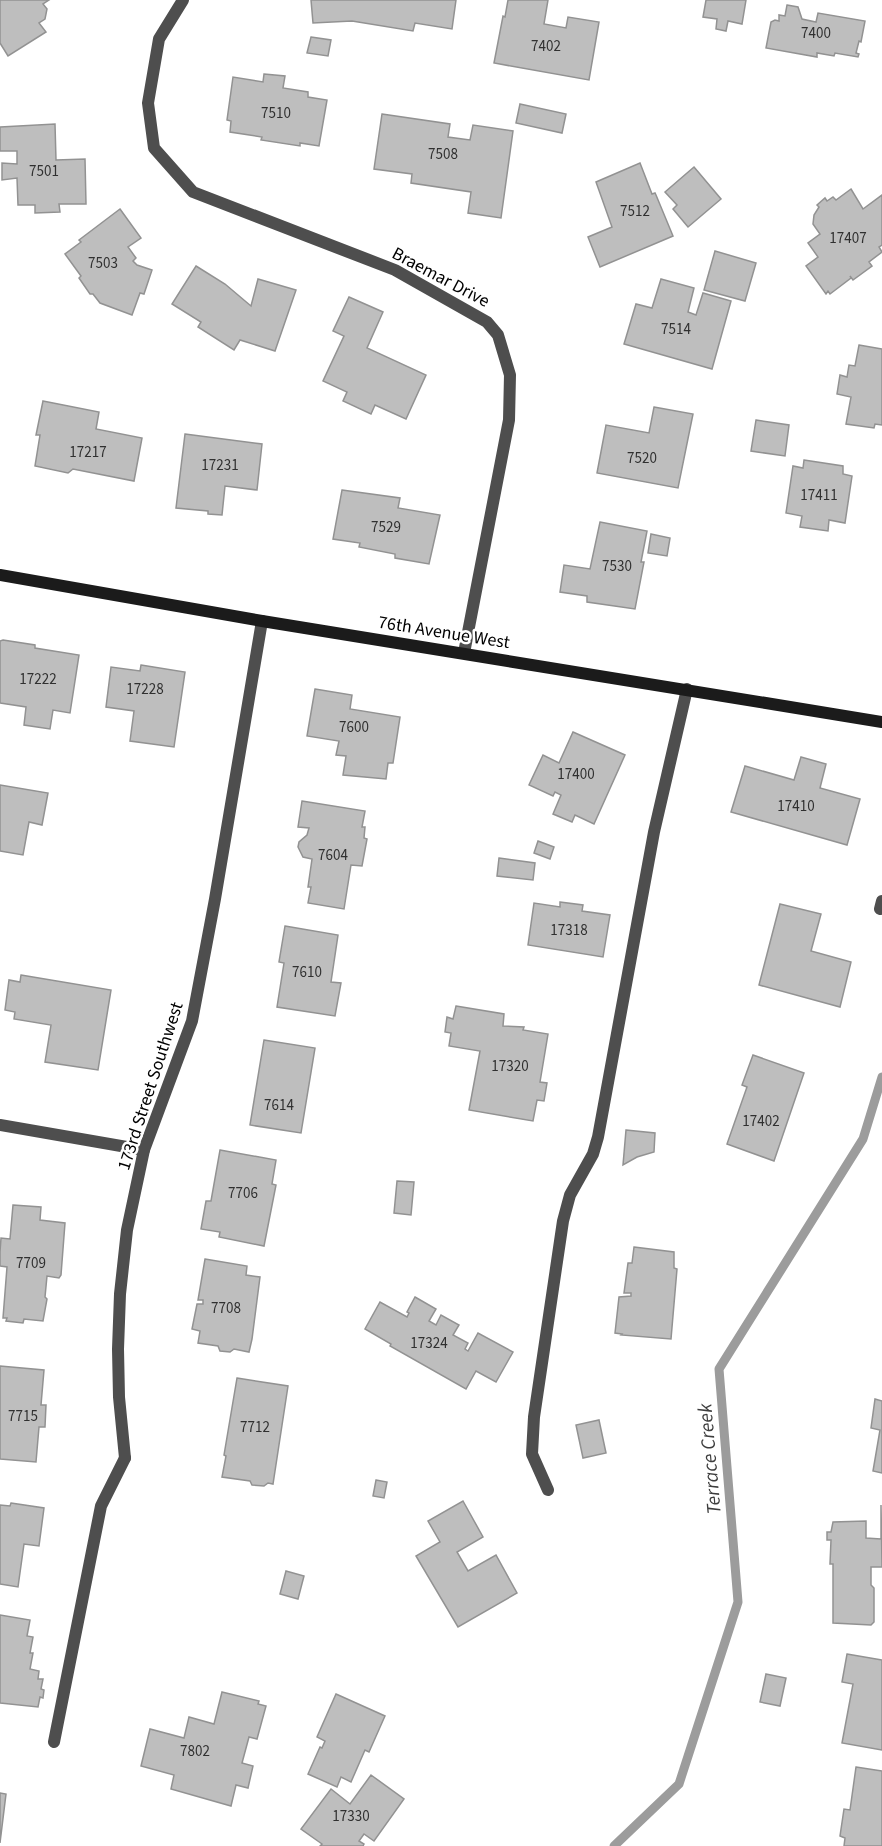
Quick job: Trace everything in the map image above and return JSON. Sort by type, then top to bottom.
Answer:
[{"type":"street","name":"Braemar Drive","points":[[183,0],[159,39],[148,104],[154,148],[193,192],[395,270],[487,322],[498,335],[510,375],[509,420],[464,653]]},
{"type":"street","name":"76th Avenue West","points":[[0,575],[262,621],[882,722]]},
{"type":"street","name":"173rd Street Southwest","points":[[54,1742],[101,1506],[125,1458],[117,1349],[127,1230],[144,1150],[192,1021],[262,621]]},
{"type":"street","points":[[548,1490],[532,1454],[534,1417],[563,1221],[570,1195],[593,1154],[598,1137],[654,832],[687,689]]},
{"type":"street","points":[[0,1125],[144,1150]]},
{"type":"building","points":[[0,0],[49,0],[43,4],[47,9],[45,19],[39,23],[46,32],[8,56],[0,43]]},
{"type":"building","points":[[311,0],[456,0],[452,29],[415,23],[413,31],[352,21],[313,23]]},
{"type":"building","points":[[508,0],[548,0],[544,24],[566,28],[568,17],[599,22],[589,80],[494,63]]},
{"type":"building","points":[[706,0],[746,0],[742,24],[728,21],[726,31],[716,29],[717,19],[703,17]]},
{"type":"building","points":[[787,5],[798,7],[802,19],[816,22],[818,13],[865,21],[861,42],[859,41],[856,53],[859,54],[858,57],[817,53],[817,57],[766,48],[771,22],[779,21],[779,15],[785,16]]},
{"type":"building","points":[[311,37],[331,40],[328,56],[307,53]]},
{"type":"building","points":[[264,74],[285,76],[283,88],[308,92],[308,97],[327,100],[319,146],[300,143],[300,146],[261,140],[262,137],[230,132],[231,121],[227,120],[233,77],[263,82]]},
{"type":"building","points":[[520,104],[566,114],[562,133],[516,123]]},
{"type":"building","points":[[382,114],[450,124],[448,137],[470,140],[473,125],[513,131],[501,218],[468,213],[471,192],[411,183],[412,174],[374,169]]},
{"type":"building","points":[[55,124],[56,160],[85,159],[86,204],[59,204],[60,212],[35,213],[35,205],[18,205],[17,178],[2,180],[2,163],[17,164],[17,151],[0,151],[0,127]]},
{"type":"building","points":[[640,163],[652,194],[655,193],[673,236],[600,267],[588,237],[612,227],[596,182]]},
{"type":"building","points":[[694,167],[721,199],[688,227],[673,209],[677,205],[665,192]]},
{"type":"building","points":[[851,189],[863,209],[882,195],[882,245],[879,247],[882,252],[869,262],[872,266],[853,280],[850,276],[851,278],[830,294],[828,291],[826,294],[806,266],[818,257],[808,243],[820,234],[813,224],[814,215],[819,207],[817,205],[825,198],[827,201],[833,197],[836,200]]},
{"type":"building","points":[[120,209],[141,238],[128,247],[136,258],[133,261],[137,265],[152,270],[144,294],[140,293],[132,315],[100,303],[93,294],[90,294],[79,278],[81,276],[65,254],[81,242],[79,240]]},
{"type":"building","points":[[715,251],[756,263],[745,301],[704,290]]},
{"type":"building","points":[[196,266],[225,284],[251,306],[258,279],[296,290],[275,351],[240,340],[234,350],[198,327],[201,322],[172,304]]},
{"type":"building","points":[[661,279],[694,288],[688,312],[696,315],[703,293],[731,301],[712,369],[624,344],[636,304],[652,308]]},
{"type":"building","points":[[349,297],[383,312],[367,348],[426,375],[406,419],[375,405],[371,414],[343,401],[347,392],[323,381],[344,336],[333,331]]},
{"type":"building","points":[[859,345],[882,349],[882,425],[875,424],[874,428],[846,424],[851,397],[837,394],[840,375],[847,377],[849,365],[855,366]]},
{"type":"building","points":[[43,401],[99,412],[96,429],[142,438],[134,481],[73,469],[68,473],[35,466],[40,435],[36,435]]},
{"type":"building","points":[[654,407],[693,414],[678,488],[597,473],[606,425],[649,433]]},
{"type":"building","points":[[756,420],[789,425],[785,456],[751,451]]},
{"type":"building","points":[[185,434],[262,444],[257,490],[225,486],[222,515],[208,514],[208,511],[176,508]]},
{"type":"building","points":[[804,460],[843,466],[843,474],[852,476],[845,523],[829,520],[828,531],[800,527],[802,516],[786,513],[793,466],[803,468]]},
{"type":"building","points":[[342,490],[400,498],[398,508],[440,515],[429,564],[395,558],[395,554],[359,547],[360,543],[333,539]]},
{"type":"building","points":[[600,522],[647,531],[635,609],[587,602],[587,596],[560,592],[564,565],[590,569]]},
{"type":"building","points":[[651,534],[670,538],[667,556],[648,553]]},
{"type":"building","points":[[0,641],[79,655],[70,713],[53,710],[50,729],[24,725],[26,707],[0,703]]},
{"type":"building","points":[[141,665],[185,672],[174,747],[130,741],[134,711],[106,707],[111,667],[140,671]]},
{"type":"building","points":[[315,689],[352,695],[350,709],[400,717],[393,763],[388,763],[386,779],[343,775],[346,756],[336,755],[339,741],[307,736]]},
{"type":"building","points":[[573,732],[625,755],[594,824],[575,815],[572,822],[553,814],[561,795],[555,792],[553,796],[529,785],[543,755],[559,763]]},
{"type":"building","points":[[801,757],[826,764],[820,788],[860,799],[847,845],[731,812],[745,766],[794,780]]},
{"type":"building","points":[[0,785],[48,793],[42,825],[29,822],[23,855],[0,851]]},
{"type":"building","points":[[302,801],[365,811],[362,827],[365,827],[364,838],[367,839],[362,866],[351,865],[344,909],[308,903],[312,859],[303,857],[298,847],[309,828],[298,827]]},
{"type":"building","points":[[538,841],[554,847],[550,859],[534,853]]},
{"type":"building","points":[[499,858],[535,863],[533,880],[497,876]]},
{"type":"building","points":[[560,902],[583,905],[582,911],[610,915],[603,957],[528,945],[534,903],[560,907]]},
{"type":"building","points":[[780,904],[821,914],[811,951],[851,962],[840,1007],[759,985]]},
{"type":"building","points":[[285,926],[338,935],[331,982],[341,983],[335,1016],[277,1007],[284,963],[279,962]]},
{"type":"building","points":[[21,975],[111,990],[98,1070],[45,1062],[51,1025],[14,1019],[15,1012],[5,1010],[9,980],[20,982]]},
{"type":"building","points":[[456,1006],[504,1014],[503,1026],[524,1027],[523,1030],[548,1034],[540,1082],[547,1083],[544,1101],[537,1100],[533,1121],[469,1110],[480,1051],[449,1046],[451,1033],[445,1032],[447,1017],[453,1019]]},
{"type":"building","points":[[264,1040],[315,1048],[301,1133],[250,1125]]},
{"type":"building","points":[[753,1055],[804,1073],[774,1161],[727,1144],[747,1087],[742,1085]]},
{"type":"building","points":[[626,1130],[655,1133],[654,1152],[637,1157],[623,1165]]},
{"type":"building","points":[[220,1150],[276,1160],[272,1184],[276,1185],[264,1246],[219,1237],[220,1232],[201,1229],[206,1201],[211,1201]]},
{"type":"building","points":[[397,1181],[414,1182],[411,1215],[394,1213]]},
{"type":"building","points":[[13,1205],[41,1207],[40,1220],[65,1223],[61,1275],[59,1278],[47,1276],[45,1297],[47,1299],[43,1321],[24,1319],[23,1323],[6,1321],[7,1318],[3,1318],[7,1267],[0,1266],[1,1238],[10,1239]]},
{"type":"building","points":[[634,1247],[674,1252],[674,1268],[677,1269],[671,1339],[615,1333],[619,1297],[631,1296],[631,1293],[624,1293],[628,1263],[632,1263]]},
{"type":"building","points":[[205,1259],[247,1266],[246,1275],[260,1277],[249,1352],[234,1349],[230,1352],[220,1351],[218,1346],[198,1343],[200,1331],[192,1329],[197,1304],[203,1304],[203,1300],[198,1300]]},
{"type":"building","points":[[415,1297],[436,1309],[429,1321],[436,1325],[441,1315],[459,1325],[453,1335],[468,1343],[465,1349],[468,1351],[478,1333],[513,1352],[496,1382],[476,1371],[466,1389],[390,1346],[391,1344],[365,1329],[380,1302],[407,1317],[409,1313],[407,1312]]},
{"type":"building","points":[[0,1366],[44,1370],[41,1405],[46,1405],[45,1427],[39,1427],[36,1462],[0,1459]]},
{"type":"building","points":[[237,1378],[288,1386],[273,1484],[252,1485],[250,1481],[222,1477]]},
{"type":"building","points":[[875,1399],[882,1401],[882,1473],[873,1471],[880,1430],[871,1428]]},
{"type":"building","points":[[599,1420],[606,1453],[583,1458],[576,1425]]},
{"type":"building","points":[[376,1480],[387,1482],[384,1498],[373,1496]]},
{"type":"building","points":[[463,1501],[483,1537],[457,1552],[468,1571],[496,1555],[517,1593],[458,1627],[416,1556],[440,1542],[428,1521]]},
{"type":"building","points":[[11,1503],[44,1508],[39,1546],[24,1544],[18,1587],[0,1584],[0,1505],[10,1506]]},
{"type":"building","points":[[881,1505],[882,1567],[871,1567],[871,1585],[874,1588],[874,1622],[871,1625],[833,1623],[833,1564],[830,1564],[831,1540],[827,1540],[827,1532],[831,1532],[833,1522],[866,1521],[866,1538],[881,1539]]},
{"type":"building","points":[[286,1571],[304,1576],[298,1599],[280,1594]]},
{"type":"building","points":[[0,1615],[30,1620],[27,1636],[33,1637],[30,1653],[33,1653],[30,1669],[39,1671],[38,1679],[43,1679],[41,1689],[44,1690],[43,1698],[40,1697],[38,1707],[0,1703]]},
{"type":"building","points":[[847,1654],[882,1660],[882,1750],[842,1743],[853,1684],[842,1682]]},
{"type":"building","points":[[766,1674],[786,1678],[780,1706],[760,1702]]},
{"type":"building","points":[[222,1692],[259,1701],[258,1704],[266,1706],[257,1739],[249,1737],[242,1763],[253,1766],[248,1788],[236,1785],[231,1806],[171,1789],[174,1775],[141,1766],[150,1729],[184,1738],[189,1717],[214,1724]]},
{"type":"building","points":[[336,1694],[385,1716],[369,1752],[365,1750],[351,1782],[341,1777],[337,1787],[308,1774],[325,1741],[317,1737]]},
{"type":"building","points":[[856,1767],[882,1771],[882,1846],[844,1846],[845,1838],[840,1836],[844,1809],[850,1810]]},
{"type":"building","points":[[371,1775],[404,1799],[374,1841],[364,1834],[359,1841],[364,1844],[363,1846],[320,1846],[322,1844],[301,1829],[331,1789],[350,1804]]},
{"type":"building","points":[[0,1793],[6,1794],[0,1843]]},
{"type":"waterway","name":"Terrace Creek","points":[[614,1846],[679,1784],[738,1602],[719,1369],[863,1139],[882,1077]]}]
